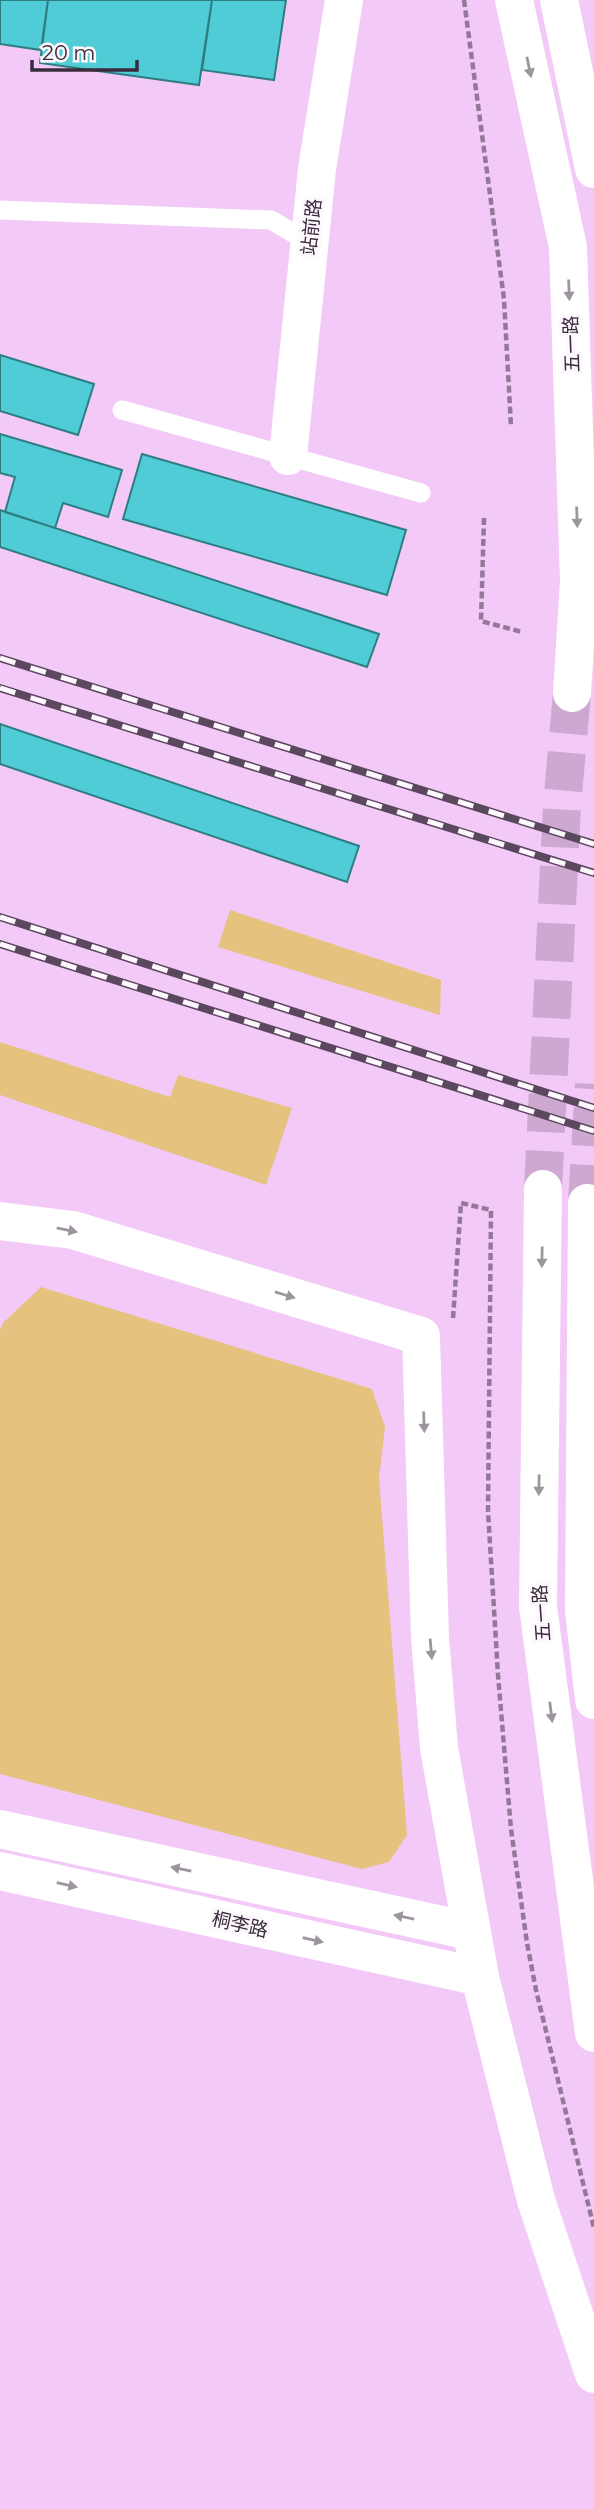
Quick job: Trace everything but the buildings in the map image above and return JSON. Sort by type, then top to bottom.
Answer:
[{"type":"main road","name":"站前路","points":[[288,456],[317,169],[344,0]]},
{"type":"main road","name":"五一路","points":[[514,0],[568,247],[579,582],[572,693]]},
{"type":"main road","points":[[559,0],[594,169]]},
{"type":"main road","name":"五一路","points":[[543,1189],[538,1606],[594,2033]]},
{"type":"main road","points":[[587,1203],[584,1610],[594,1700]]},
{"type":"main road","points":[[0,1221],[73,1230],[421,1336],[430,1637],[439,1748],[480,1977],[536,2200],[594,2374]]},
{"type":"main road","points":[[0,1829],[470,1931]]},
{"type":"main road","name":"桐李路","points":[[0,1871],[480,1977]]},
{"type":"lane","points":[[0,210],[271,220],[310,243]]},
{"type":"lane","points":[[122,410],[421,493]]},
{"type":"path","points":[[464,0],[504,299],[511,426]]},
{"type":"path","points":[[484,518],[481,621],[522,632]]},
{"type":"path","points":[[421,1336],[452,1342],[461,1203],[491,1210]]},
{"type":"shaded area","points":[[230,910],[441,980],[440,1015],[218,947]]},
{"type":"shaded area","points":[[0,1042],[170,1097],[178,1075],[292,1108],[266,1185],[0,1095]]},
{"type":"shaded area","points":[[41,1287],[372,1389],[385,1427],[379,1478],[407,1835],[389,1862],[362,1869],[0,1774],[0,1330],[3,1323]]},
{"type":"tunnel","points":[[543,1189],[562,806],[572,693]]},
{"type":"tunnel","points":[[587,1203],[594,1084]]},
{"type":"railway","points":[[0,658],[594,844]]},
{"type":"railway","points":[[0,688],[594,873]]},
{"type":"railway","points":[[0,917],[594,1108]]},
{"type":"railway","points":[[0,944],[594,1131]]}]
